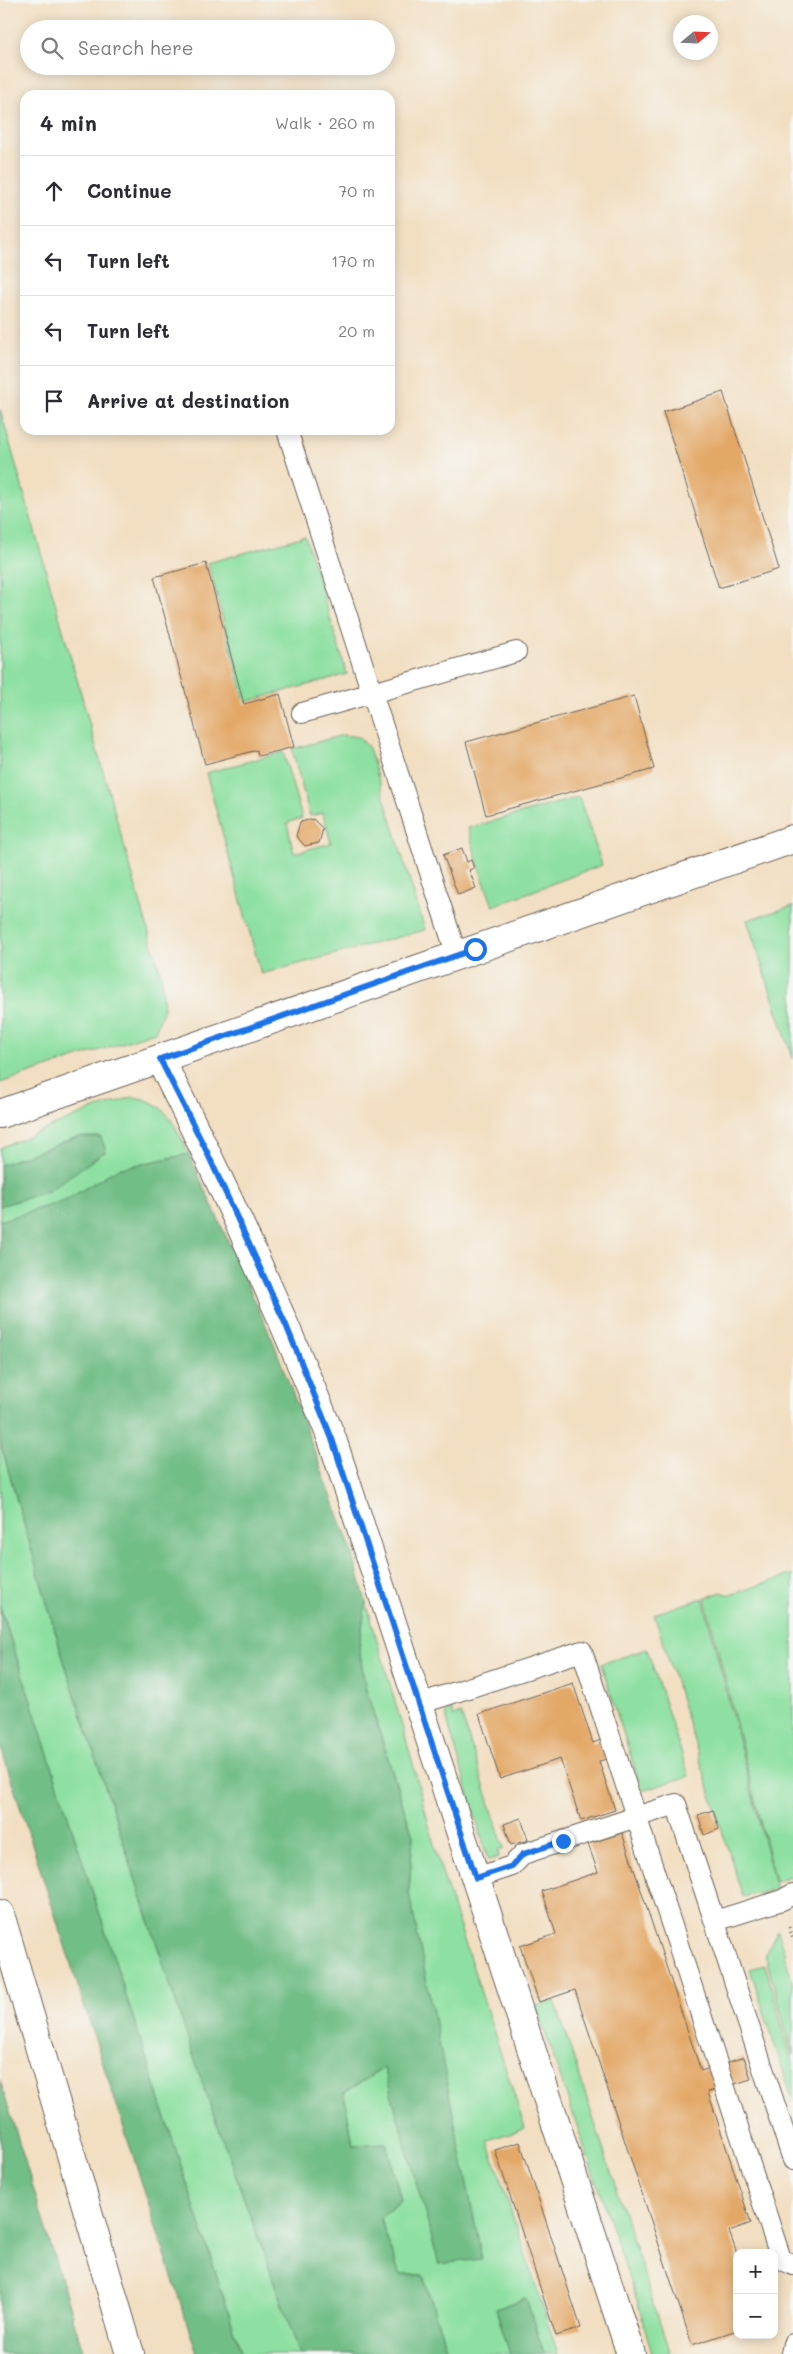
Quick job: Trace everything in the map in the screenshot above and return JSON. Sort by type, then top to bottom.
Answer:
[{"type":"street","points":[[0,1114],[793,839]]},
{"type":"street","points":[[160,1059],[218,1176],[286,1325],[332,1439],[631,2354]]},
{"type":"street","points":[[0,1914],[130,2354]]},
{"type":"lane","points":[[289,435],[457,956]]},
{"type":"lane","points":[[302,714],[516,652]]},
{"type":"lane","points":[[419,1704],[582,1651],[781,2259],[793,2265]]},
{"type":"lane","points":[[476,1878],[512,1866],[523,1854],[676,1804],[793,2160]]},
{"type":"lane","points":[[715,1921],[782,1900],[793,1894]]},
{"type":"lane","points":[[791,2354],[793,2344]]},
{"type":"green space","points":[[0,409],[161,975],[164,1009],[155,1032],[0,1083]]},
{"type":"green space","points":[[305,536],[347,674],[245,702],[208,563]]},
{"type":"green space","points":[[343,735],[359,737],[369,748],[425,930],[261,974],[206,773],[283,752],[302,818],[287,823],[294,853],[331,843],[323,813],[310,816],[292,749]]},
{"type":"green space","points":[[579,797],[602,865],[493,906],[480,871],[468,828]]},
{"type":"green space","points":[[793,906],[793,1059],[747,920]]},
{"type":"green space","points":[[133,1097],[145,1099],[162,1109],[174,1125],[189,1154],[117,1169],[66,1200],[0,1221],[0,1206],[48,1191],[78,1137],[0,1165],[0,1148],[94,1109]]},
{"type":"green space","points":[[78,1137],[101,1137],[106,1151],[48,1191],[0,1206],[0,1165]]},
{"type":"green space","points":[[189,1154],[273,1341],[352,1551],[366,1602],[359,1648],[366,1690],[413,1836],[409,1892],[482,2259],[439,2264],[384,2068],[344,2093],[353,2145],[386,2143],[401,2200],[380,2218],[400,2275],[423,2275],[448,2354],[300,2354],[203,2085],[63,1658],[0,1442],[0,1221],[66,1200],[117,1169]]},
{"type":"green space","points":[[0,1442],[63,1658],[203,2085],[300,2354],[242,2354],[0,1606]]},
{"type":"green space","points":[[793,1574],[793,1877],[775,1881],[705,1598],[721,1592],[730,1595]]},
{"type":"green space","points":[[703,1598],[776,1889],[743,1897],[654,1614]]},
{"type":"green space","points":[[366,1602],[410,1753],[439,1863],[525,2128],[488,2140],[558,2354],[544,2354],[525,2298],[496,2309],[510,2354],[448,2354],[423,2275],[400,2275],[380,2218],[401,2200],[386,2143],[353,2145],[344,2093],[384,2068],[439,2263],[409,1892],[413,1836],[366,1690],[359,1648]]},
{"type":"green space","points":[[0,1606],[242,2354],[197,2354],[0,1745]]},
{"type":"green space","points":[[647,1649],[689,1776],[642,1791],[601,1664]]},
{"type":"green space","points":[[452,1710],[453,1716],[461,1714],[504,1848],[498,1850],[499,1857],[488,1860],[447,1720],[446,1712]]},
{"type":"green space","points":[[778,1931],[793,1985],[793,2055],[765,1954]]},
{"type":"green space","points":[[765,1965],[793,2063],[793,2101],[750,1969]]},
{"type":"green space","points":[[555,2001],[670,2354],[652,2354],[639,2307],[536,2006]]},
{"type":"green space","points":[[0,2080],[84,2354],[0,2354]]},
{"type":"green space","points":[[526,2298],[544,2354],[510,2354],[496,2309]]},
{"type":"building","points":[[723,392],[779,569],[719,588],[663,412]]},
{"type":"building","points":[[206,563],[244,704],[280,694],[294,747],[258,756],[257,750],[205,764],[154,577]]},
{"type":"building","points":[[634,696],[654,769],[486,815],[466,742]]},
{"type":"building","points":[[313,819],[323,829],[319,843],[305,846],[296,836],[300,822]]},
{"type":"building","points":[[462,848],[467,862],[471,860],[474,868],[469,870],[476,888],[458,895],[443,855]]},
{"type":"building","points":[[573,1683],[593,1743],[601,1740],[607,1759],[599,1761],[615,1810],[581,1821],[560,1759],[500,1779],[479,1714]]},
{"type":"building","points":[[713,1810],[719,1829],[704,1835],[698,1815]]},
{"type":"building","points":[[521,1818],[528,1840],[511,1845],[504,1824]]},
{"type":"building","points":[[622,1833],[701,2071],[744,2057],[751,2079],[708,2092],[751,2223],[729,2231],[735,2249],[733,2249],[733,2331],[692,2345],[575,1990],[539,2002],[520,1946],[556,1934],[542,1891],[598,1872],[588,1844]]},
{"type":"building","points":[[520,2142],[581,2328],[556,2336],[495,2150]]},
{"type":"route","points":[[475,949],[160,1059],[206,1150],[286,1325],[332,1439],[476,1878],[512,1866],[523,1854],[563,1841]]}]
